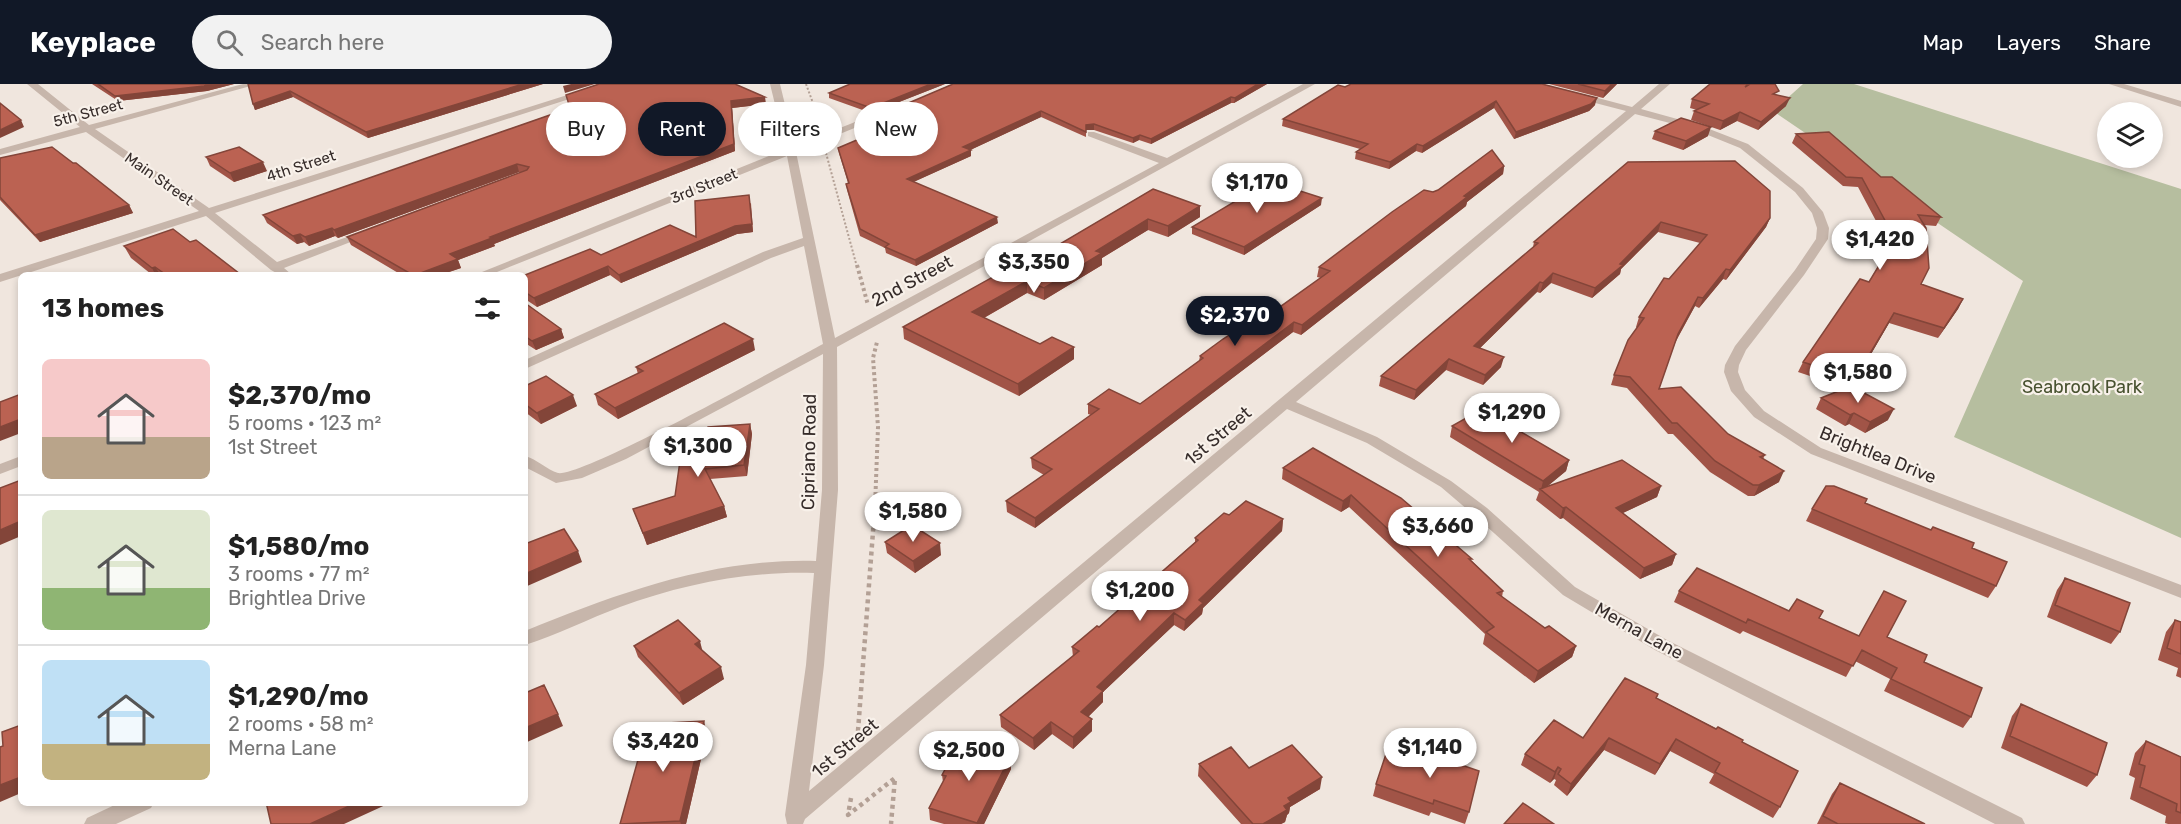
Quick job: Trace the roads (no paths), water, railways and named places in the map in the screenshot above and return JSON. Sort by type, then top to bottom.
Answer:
[{"type":"street","name":"Main Street","points":[[32,84],[87,128],[207,212],[280,271]]},
{"type":"street","name":"5th Street","points":[[0,152],[253,84]]},
{"type":"street","name":"4th Street","points":[[19,272],[611,84]]},
{"type":"street","name":"Cipriano Road","points":[[775,84],[779,102]]},
{"type":"street","name":"2nd Street","points":[[528,463],[556,478],[577,475],[621,456],[1310,84]]},
{"type":"street","name":"1st Street","points":[[794,820],[856,764],[1665,84]]},
{"type":"street","points":[[2114,84],[2181,104]]},
{"type":"street","name":"Brightlea Drive","points":[[1561,92],[1712,132],[1744,146],[1799,190],[1809,201],[1821,221],[1822,239],[1800,272],[1740,349],[1732,364],[1731,372],[1738,391],[1759,414],[1816,451],[2181,592]]},
{"type":"street","name":"3rd Street","points":[[842,131],[915,101]]},
{"type":"street","points":[[1091,134],[1167,162]]},
{"type":"street","name":"3rd Street","points":[[488,272],[778,156]]},
{"type":"street","name":"Cipriano Road","points":[[792,156],[830,345],[830,490],[815,665],[794,820]]},
{"type":"street","points":[[280,271],[381,228]]},
{"type":"street","points":[[528,364],[767,255],[809,240]]},
{"type":"street","name":"4th Street","points":[[0,278],[18,272]]},
{"type":"street","name":"Merna Lane","points":[[1287,404],[1372,440],[1446,484],[1481,512],[1569,591],[1599,609],[1682,656],[2015,824]]},
{"type":"street","points":[[0,469],[18,461]]},
{"type":"street","points":[[528,637],[625,598],[665,586],[768,567],[823,567]]},
{"type":"street","points":[[94,824],[135,806]]},
{"type":"park label","name":"Seabrook Park","points":[[2082,387]]}]
